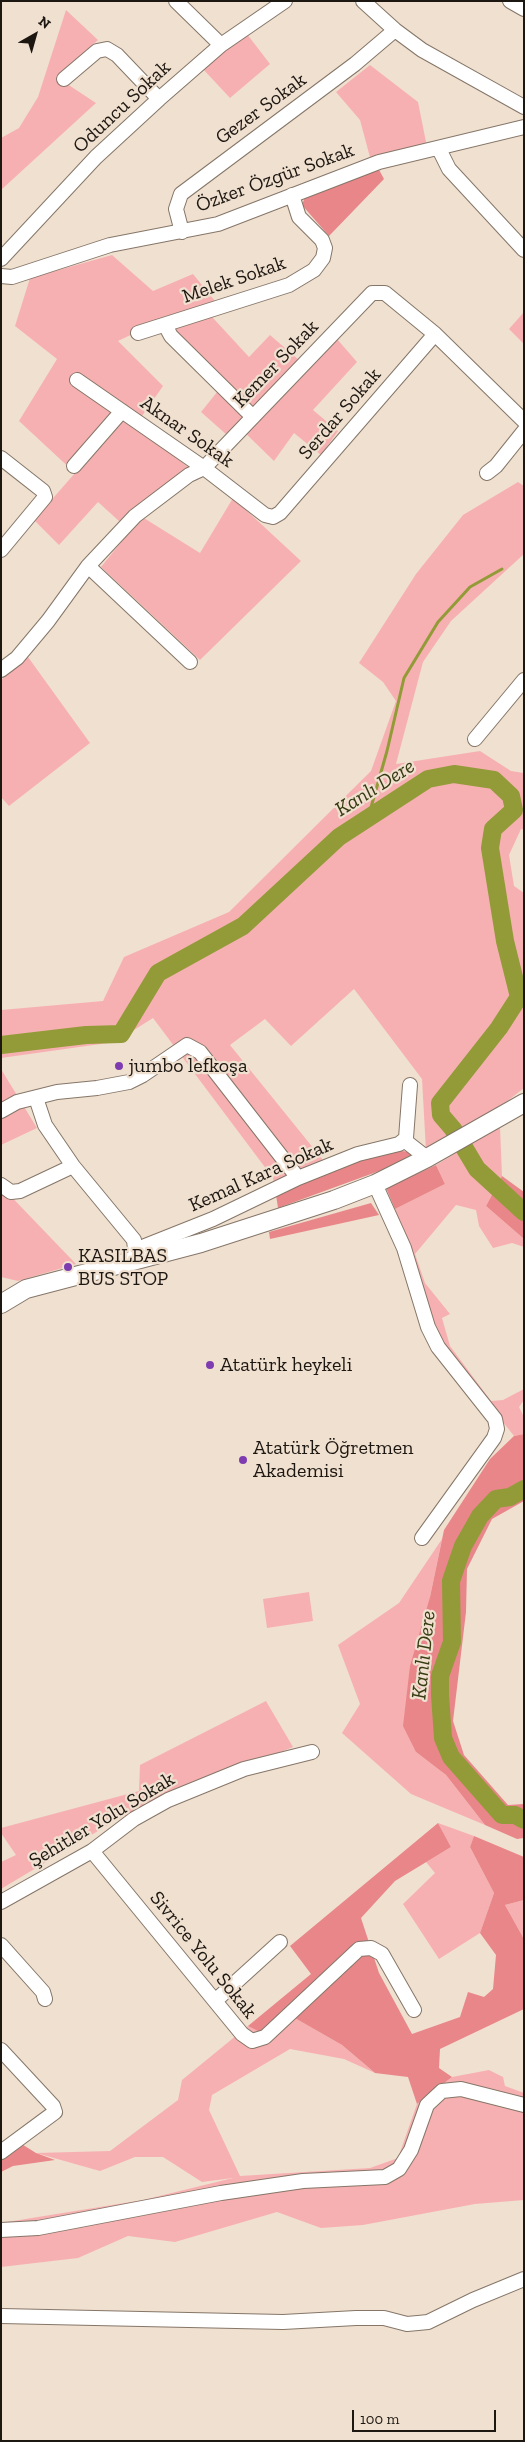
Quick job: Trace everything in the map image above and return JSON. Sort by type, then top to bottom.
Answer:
[{"type":"main road","points":[[1,1304],[26,1289],[136,1255],[248,1229],[375,1184],[483,1128],[524,1103]]},
{"type":"main road","points":[[1,1288],[26,1289]]},
{"type":"street","points":[[176,1],[221,45]]},
{"type":"street","name":"Oduncu Sokak","points":[[1,259],[96,157],[159,99],[221,45],[285,1]]},
{"type":"street","points":[[363,1],[395,30],[422,50],[524,107]]},
{"type":"street","points":[[510,1],[524,9]]},
{"type":"street","name":"Gezer Sokak","points":[[182,232],[176,209],[180,194],[348,69],[395,30]]},
{"type":"street","points":[[64,79],[97,51],[107,49],[118,55],[159,99]]},
{"type":"street","name":"Özker Özgür Sokak","points":[[6,276],[110,245],[218,224],[379,162],[524,127]]},
{"type":"street","points":[[439,149],[449,169],[517,232],[524,250]]},
{"type":"street","name":"Melek Sokak","points":[[138,334],[289,285],[314,270],[323,258],[325,248],[322,240],[299,217],[292,196]]},
{"type":"street","name":"Kemer Sokak","points":[[1,670],[17,658],[48,621],[88,566],[134,516],[189,474],[204,468],[372,293],[385,293],[435,334]]},
{"type":"street","points":[[165,325],[171,336],[253,417]]},
{"type":"street","points":[[435,334],[524,421]]},
{"type":"street","name":"Serdar Sokak","points":[[273,517],[280,513],[435,334]]},
{"type":"street","name":"Aknar Sokak","points":[[77,380],[204,468],[265,515],[273,517]]},
{"type":"street","points":[[74,466],[122,411]]},
{"type":"street","points":[[487,473],[496,466],[524,431]]},
{"type":"street","points":[[1,458],[43,491],[45,497],[1,550]]},
{"type":"street","points":[[88,566],[190,662]]},
{"type":"street","points":[[476,738],[524,680]]},
{"type":"street","points":[[1,1111],[17,1102],[57,1092],[128,1082],[143,1075],[187,1045],[200,1052],[298,1178]]},
{"type":"street","points":[[410,1085],[406,1138],[404,1140],[434,1154]]},
{"type":"street","points":[[36,1098],[45,1125],[73,1166],[134,1240],[136,1255]]},
{"type":"street","name":"Kemal Kara Sokak","points":[[136,1255],[298,1178],[358,1154],[384,1146],[399,1144],[404,1140]]},
{"type":"street","points":[[1,1184],[11,1192],[20,1191],[73,1166]]},
{"type":"street","points":[[375,1184],[404,1248],[428,1327],[438,1347],[495,1419],[497,1429],[494,1438],[422,1538]]},
{"type":"street","name":"Şehitler Yolu Sokak","points":[[1,1902],[92,1851],[134,1819],[168,1800],[244,1770],[312,1752]]},
{"type":"street","name":"Sivrice Yolu Sokak","points":[[92,1851],[214,2001],[242,2034],[252,2041],[265,2037],[359,1949],[371,1948],[382,1954],[414,2010]]},
{"type":"street","points":[[214,2001],[280,1942]]},
{"type":"street","points":[[1,1945],[42,1992],[45,1999]]},
{"type":"street","points":[[1,2050],[54,2106],[55,2112],[1,2152]]},
{"type":"street","points":[[1,2230],[38,2228],[221,2193],[303,2181],[385,2177],[399,2170],[411,2150],[427,2105],[442,2091],[461,2089],[524,2104]]},
{"type":"street","points":[[1,2316],[283,2322],[384,2318],[407,2324],[428,2322],[473,2300],[524,2279]]},
{"type":"shaded area","points":[[66,10],[98,40],[58,78],[96,103],[1,190],[1,138],[19,128],[38,97]]},
{"type":"shaded area","points":[[247,34],[270,64],[230,98],[203,69],[221,51]]},
{"type":"shaded area","points":[[370,65],[418,102],[427,147],[371,161],[360,120],[336,92]]},
{"type":"shaded area","points":[[377,166],[384,179],[329,236],[302,205],[306,194]]},
{"type":"shaded area","points":[[112,255],[153,291],[193,274],[215,301],[202,306],[249,357],[270,335],[307,367],[337,339],[357,362],[313,410],[338,431],[321,455],[294,433],[274,461],[238,426],[227,435],[201,412],[226,381],[162,320],[118,341],[163,386],[135,426],[188,467],[131,510],[200,553],[233,498],[301,561],[200,660],[101,567],[130,531],[98,502],[59,545],[34,520],[75,473],[19,421],[57,359],[15,326],[30,278]]},
{"type":"shaded area","points":[[524,312],[524,344],[509,329]]},
{"type":"shaded area","points":[[518,482],[524,486],[524,554],[451,621],[423,662],[396,764],[480,751],[511,771],[524,773],[524,830],[521,829],[509,855],[514,886],[524,893],[524,1088],[492,1113],[426,1151],[422,1079],[354,989],[291,1046],[265,1019],[230,1045],[331,1170],[276,1195],[273,1178],[153,1018],[115,1042],[1,1058],[1,1010],[103,1001],[124,957],[229,912],[371,771],[396,701],[383,682],[359,663],[416,574],[463,515]]},
{"type":"shaded area","points":[[28,657],[90,743],[9,806],[1,797],[1,680]]},
{"type":"shaded area","points":[[1,1069],[37,1128],[1,1145]]},
{"type":"shaded area","points":[[500,1127],[502,1176],[486,1206],[524,1239],[524,1247],[512,1243],[493,1248],[479,1226],[476,1210],[456,1205],[415,1254],[425,1283],[450,1314],[442,1318],[450,1346],[491,1401],[503,1400],[524,1389],[524,1400],[519,1407],[524,1417],[524,1434],[514,1436],[443,1346],[434,1328],[395,1209],[445,1184],[436,1165]]},
{"type":"shaded area","points":[[387,1150],[414,1152],[412,1159],[278,1208],[276,1195],[331,1170]]},
{"type":"shaded area","points":[[436,1165],[445,1184],[395,1209],[386,1188]]},
{"type":"shaded area","points":[[502,1176],[524,1192],[524,1239],[486,1206]]},
{"type":"shaded area","points":[[1,1186],[76,1264],[18,1281],[1,1277]]},
{"type":"shaded area","points":[[371,1203],[379,1215],[270,1239],[269,1232]]},
{"type":"shaded area","points":[[524,1434],[524,1501],[492,1519],[467,1569],[466,1612],[453,1721],[464,1755],[508,1805],[524,1804],[524,1838],[517,1839],[485,1825],[446,1775],[416,1752],[403,1726],[410,1666],[430,1597],[444,1530],[490,1459],[514,1436]]},
{"type":"shaded area","points":[[442,1539],[430,1597],[416,1752],[446,1775],[485,1825],[411,1794],[342,1733],[360,1704],[338,1645],[399,1603]]},
{"type":"shaded area","points":[[309,1592],[313,1621],[267,1628],[263,1599]]},
{"type":"shaded area","points":[[266,1701],[293,1747],[118,1819],[1,1889],[1,1862],[16,1855],[1,1833],[1,1828],[139,1791],[140,1765]]},
{"type":"shaded area","points":[[438,1823],[474,1836],[470,1847],[494,1893],[480,1933],[439,1959],[403,1904],[435,1873],[426,1862],[451,1847]]},
{"type":"shaded area","points":[[438,1823],[451,1847],[395,1881],[361,1918],[379,1973],[412,2034],[460,2017],[468,1992],[484,1997],[493,1989],[496,1955],[480,1933],[494,1893],[470,1847],[474,1836],[524,1857],[524,1900],[505,1905],[524,1939],[524,2009],[440,2049],[439,2068],[452,2077],[417,2104],[408,2077],[375,2073],[342,2045],[293,2017],[262,2033],[248,2026],[311,1974],[290,1946]]},
{"type":"shaded area","points":[[524,1900],[524,1939],[505,1905]]},
{"type":"shaded area","points":[[293,2017],[342,2045],[375,2073],[344,2059],[290,2049],[212,2095],[209,2110],[240,2176],[370,2168],[398,2158],[417,2104],[452,2077],[489,2070],[503,2077],[505,2086],[524,2093],[524,2200],[475,2204],[363,2225],[321,2228],[277,2212],[175,2242],[128,2236],[78,2258],[1,2267],[1,2223],[143,2200],[233,2178],[202,2182],[163,2157],[135,2157],[100,2171],[36,2153],[110,2151],[178,2100],[182,2080],[248,2026],[263,2033]]},
{"type":"shaded area","points":[[20,2143],[36,2153],[55,2160],[13,2166],[1,2172],[1,2155]]},
{"type":"waterway","points":[[368,818],[387,751],[404,678],[438,622],[470,587],[502,569]]},
{"type":"waterway","name":"Kanlı Dere","points":[[1,1045],[86,1035],[121,1034],[158,973],[243,926],[339,837],[428,779],[454,774],[494,780],[511,796],[514,810],[493,829],[490,848],[505,941],[519,997],[499,1028],[440,1103],[441,1115],[453,1129],[477,1169],[524,1212]]},
{"type":"waterway","name":"Kanlı Dere","points":[[524,1489],[510,1497],[496,1499],[480,1516],[463,1546],[451,1581],[452,1642],[440,1676],[443,1738],[451,1757],[502,1815],[515,1815],[524,1820]]},
{"type":"place","name":"jumbo lefkoşa","points":[[119,1066]]},
{"type":"place","name":"KASILBAS BUS STOP","points":[[68,1267]]},
{"type":"place","name":"Atatürk heykeli","points":[[210,1365]]},
{"type":"place","name":"Atatürk Öğretmen Akademisi","points":[[243,1460]]}]
